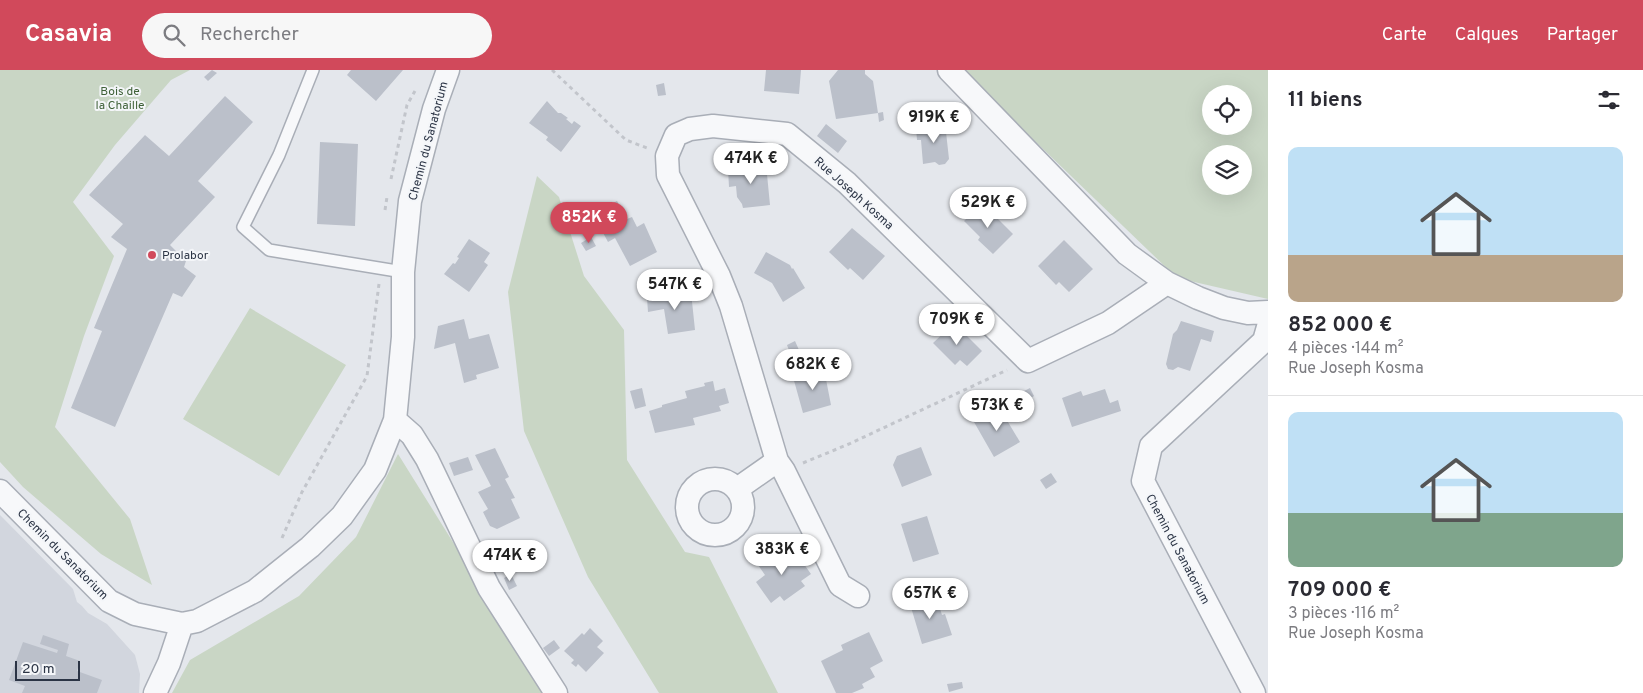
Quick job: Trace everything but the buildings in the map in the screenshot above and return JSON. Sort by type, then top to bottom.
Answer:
[{"type":"street","name":"Chemin du Sanatorium","points":[[0,491],[109,600],[135,614],[182,624],[197,621],[255,591],[310,547],[342,516],[375,470],[396,420],[403,337],[403,272],[410,201],[434,109],[448,70]]},
{"type":"street","points":[[948,70],[1127,254],[1167,283],[1198,298],[1224,308],[1248,313],[1268,312]]},
{"type":"street","name":"Rue Joseph Kosma","points":[[667,156],[676,135],[690,129],[713,126],[787,134],[847,183],[1028,361]]},
{"type":"street","points":[[667,156],[668,175],[719,276],[731,306],[777,461],[840,585],[858,596]]},
{"type":"street","points":[[1028,361],[1108,323],[1167,283]]},
{"type":"street","name":"Chemin du Sanatorium","points":[[1254,693],[1143,481],[1150,446],[1264,340],[1268,327]]},
{"type":"street","points":[[396,420],[412,435],[427,458],[489,588],[556,693]]},
{"type":"street","points":[[737,489],[777,461]]},
{"type":"street","points":[[155,693],[169,663],[182,624]]},
{"type":"lane","points":[[313,70],[279,155],[243,227],[269,250],[403,272]]},
{"type":"path","points":[[552,70],[626,140],[667,156]]},
{"type":"path","points":[[390,184],[407,105],[420,84]]},
{"type":"path","points":[[385,211],[388,193]]},
{"type":"path","points":[[282,538],[302,492],[367,376],[381,269]]},
{"type":"path","points":[[803,463],[849,444],[1028,361]]},
{"type":"shaded area","points":[[0,515],[73,589],[77,602],[88,613],[107,624],[135,655],[140,674],[139,693],[0,693]]},
{"type":"green space","name":"Bois de la Chaille","points":[[0,70],[190,70],[171,80],[115,145],[73,202],[114,256],[84,336],[55,427],[130,519],[152,585],[101,554],[23,487],[0,462]]},
{"type":"green space","points":[[961,70],[1268,70],[1268,299],[1177,278]]},
{"type":"green space","points":[[537,176],[559,197],[584,276],[624,330],[627,460],[685,552],[709,557],[778,693],[659,693],[588,577],[524,431],[508,292]]},
{"type":"green space","points":[[250,308],[346,365],[279,476],[183,419]]},
{"type":"green space","points":[[398,454],[547,693],[172,693],[190,660],[299,596],[356,537]]},
{"type":"place","name":"Prolabor","points":[[152,255]]}]
